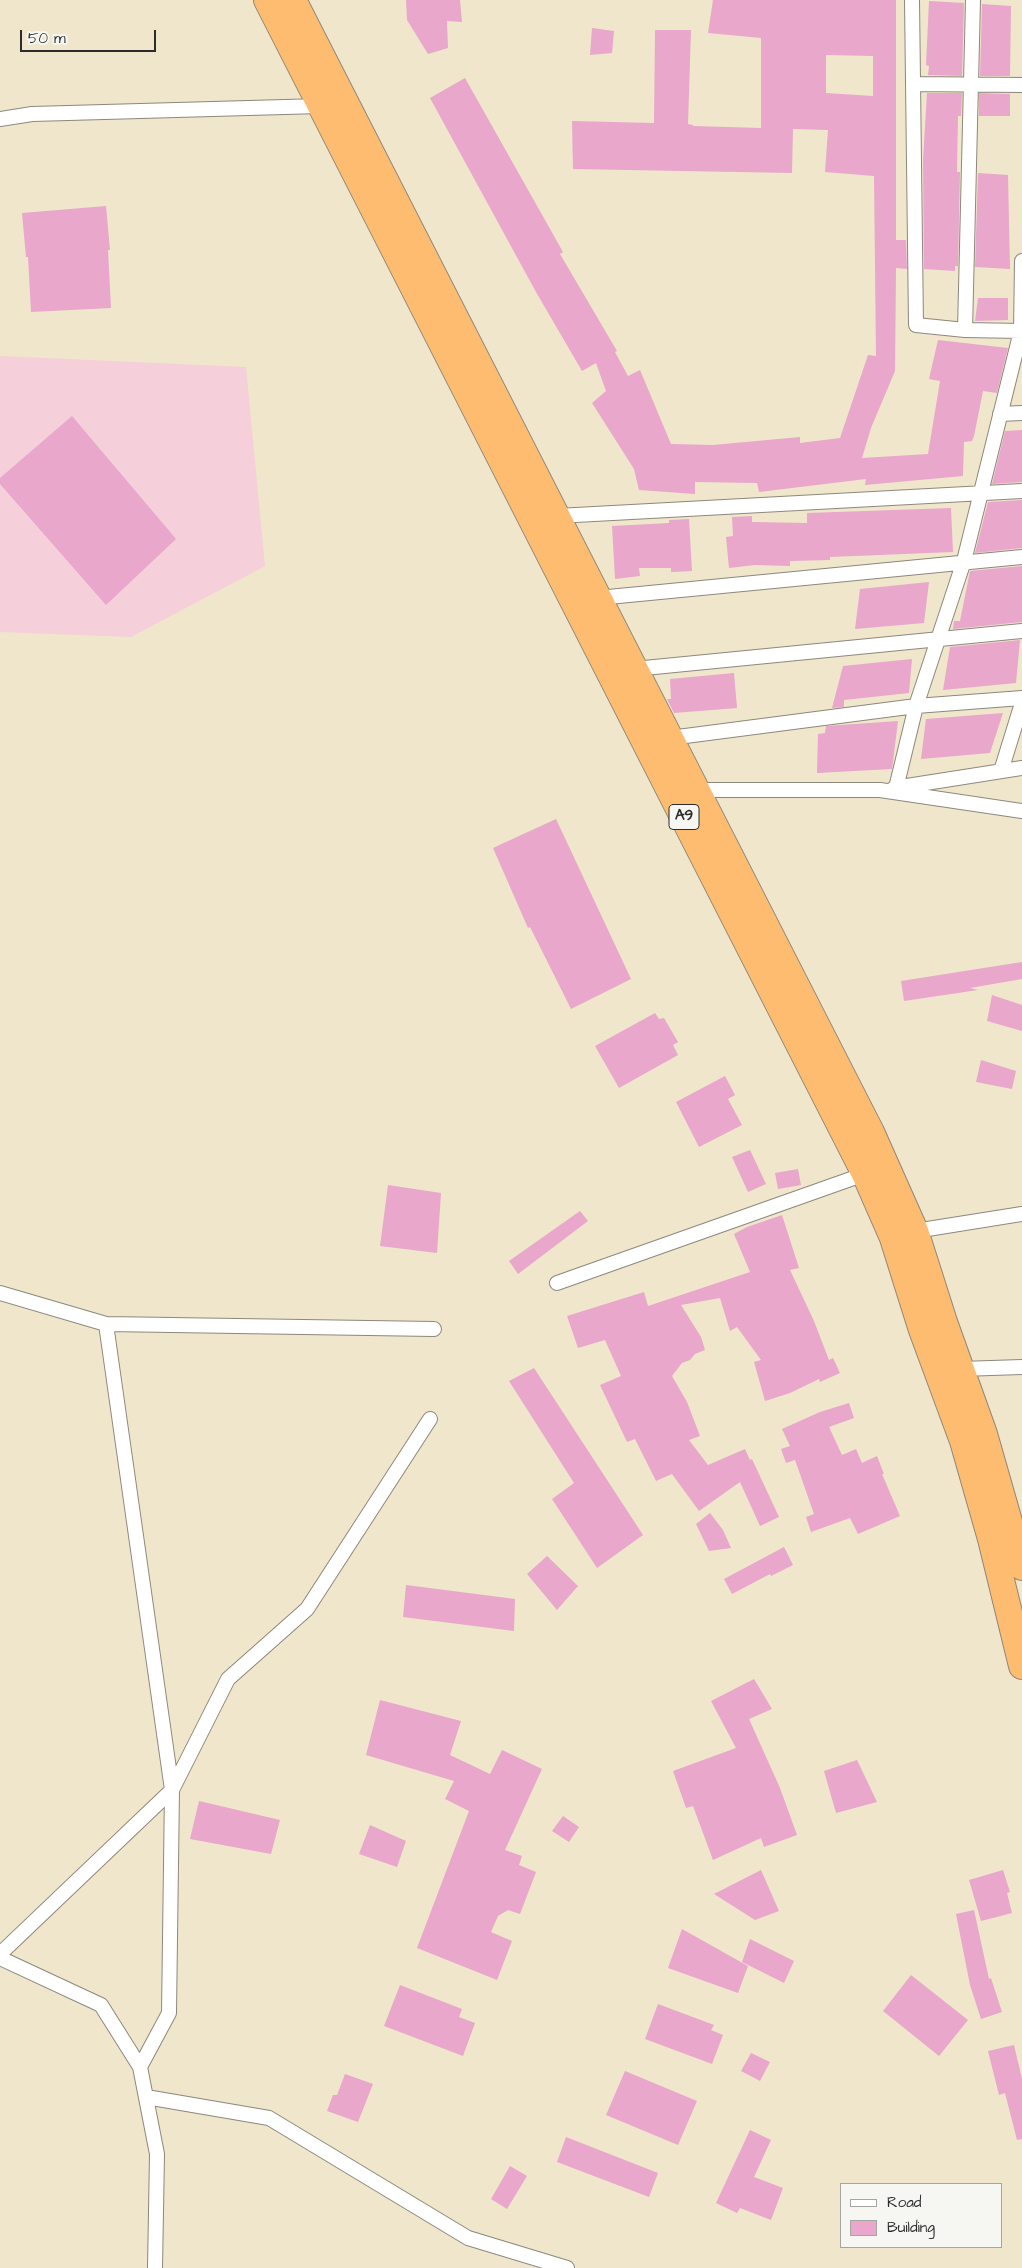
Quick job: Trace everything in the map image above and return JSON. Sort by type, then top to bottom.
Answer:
[{"type":"highway","name":"A9","points":[[267,0],[865,1174],[893,1238],[922,1330],[963,1441],[991,1539],[1022,1666]]},
{"type":"highway","name":"A9","points":[[293,0],[871,1132],[915,1231],[984,1434],[1022,1567]]},
{"type":"street","points":[[912,0],[916,325],[965,330],[1022,331]]},
{"type":"street","points":[[965,330],[973,0]]},
{"type":"street","points":[[913,84],[1022,85]]},
{"type":"street","points":[[0,119],[32,114],[321,106]]},
{"type":"street","points":[[896,788],[916,706],[964,561],[1022,331],[1022,261]]},
{"type":"street","points":[[1000,414],[1022,413]]},
{"type":"street","points":[[557,516],[879,498],[980,495],[1022,491]]},
{"type":"street","points":[[598,598],[964,561],[1022,557]]},
{"type":"street","points":[[634,669],[1022,631]]},
{"type":"street","points":[[670,738],[916,706],[1022,698]]},
{"type":"street","points":[[1001,771],[1022,703]]},
{"type":"street","points":[[697,790],[880,790],[1022,768]]},
{"type":"street","points":[[880,790],[1022,811]]},
{"type":"street","points":[[557,1283],[865,1174]]},
{"type":"street","points":[[915,1231],[1022,1214]]},
{"type":"street","points":[[0,1293],[106,1324],[434,1329]]},
{"type":"street","points":[[106,1324],[172,1790],[169,2013],[140,2067]]},
{"type":"street","points":[[962,1369],[1022,1367]]},
{"type":"street","points":[[0,1954],[172,1790],[228,1679],[307,1608],[430,1419]]},
{"type":"street","points":[[0,1958],[101,2006],[140,2067],[157,2154],[155,2268]]},
{"type":"street","points":[[146,2097],[269,2118],[468,2238],[567,2268]]},
{"type":"shaded area","points":[[0,356],[246,367],[265,566],[131,637],[0,632]]},
{"type":"building","points":[[406,0],[460,0],[462,22],[447,21],[448,48],[428,54],[407,20]]},
{"type":"building","points":[[713,0],[896,0],[896,240],[906,240],[907,269],[896,268],[895,371],[871,428],[862,458],[928,454],[940,381],[929,379],[938,340],[1008,348],[997,393],[983,391],[974,436],[972,441],[964,442],[963,476],[865,485],[866,479],[759,492],[757,483],[695,482],[695,494],[639,490],[634,469],[592,403],[606,391],[596,363],[582,371],[536,292],[430,98],[465,78],[563,252],[560,254],[617,351],[615,352],[628,376],[640,370],[671,444],[713,445],[800,437],[800,443],[840,438],[868,355],[876,356],[874,176],[825,172],[828,130],[793,129],[792,173],[573,169],[572,121],[654,123],[655,30],[691,30],[688,124],[693,126],[761,128],[761,38],[708,33]],"holes":[[[826,55],[873,56],[873,96],[826,93]]]},
{"type":"building","points":[[929,1],[964,3],[962,76],[928,75],[929,66],[926,65]]},
{"type":"building","points":[[982,4],[1011,6],[1010,76],[980,76]]},
{"type":"building","points":[[592,28],[614,31],[612,53],[590,55]]},
{"type":"building","points":[[927,93],[962,93],[961,116],[958,116],[957,172],[960,172],[958,266],[955,266],[955,271],[924,269],[923,160]]},
{"type":"building","points":[[979,93],[1010,94],[1010,116],[979,116]]},
{"type":"building","points":[[978,173],[1008,175],[1010,269],[975,267]]},
{"type":"building","points":[[106,206],[110,250],[108,250],[111,308],[31,312],[28,257],[26,257],[22,213]]},
{"type":"building","points":[[978,298],[1008,298],[1008,320],[975,321]]},
{"type":"building","points":[[72,416],[176,539],[106,605],[0,484],[0,478]]},
{"type":"building","points":[[1022,430],[1022,482],[992,484],[1005,431]]},
{"type":"building","points":[[1022,500],[1022,548],[975,553],[988,502]]},
{"type":"building","points":[[951,508],[953,552],[830,557],[830,560],[790,561],[790,566],[755,565],[729,568],[726,537],[733,536],[732,517],[752,516],[752,522],[807,523],[807,513]]},
{"type":"building","points":[[689,519],[692,571],[671,572],[671,568],[639,568],[640,576],[615,579],[612,526],[669,523],[669,520]]},
{"type":"building","points":[[1022,566],[1022,622],[953,629],[954,621],[960,621],[970,571]]},
{"type":"building","points":[[929,582],[924,623],[855,629],[860,589]]},
{"type":"building","points":[[1020,640],[1016,683],[943,690],[950,647]]},
{"type":"building","points":[[912,659],[909,693],[844,700],[844,707],[832,708],[843,666]]},
{"type":"building","points":[[734,673],[737,708],[674,713],[667,699],[671,699],[670,679]]},
{"type":"building","points":[[1003,713],[990,753],[921,759],[926,719]]},
{"type":"building","points":[[898,721],[892,769],[817,773],[818,734],[825,733],[826,726]]},
{"type":"building","points":[[556,819],[631,979],[571,1009],[530,927],[528,928],[493,848]]},
{"type":"building","points":[[1022,962],[1022,979],[970,988],[978,990],[904,1001],[901,981]]},
{"type":"building","points":[[992,995],[1022,1005],[1022,1031],[987,1021]]},
{"type":"building","points":[[655,1013],[659,1019],[664,1018],[678,1042],[673,1045],[678,1055],[619,1088],[595,1046]]},
{"type":"building","points":[[981,1060],[1016,1071],[1012,1089],[976,1082]]},
{"type":"building","points":[[725,1076],[735,1095],[728,1099],[742,1125],[699,1147],[676,1102]]},
{"type":"building","points":[[750,1150],[766,1184],[748,1192],[732,1157]]},
{"type":"building","points":[[798,1169],[801,1185],[778,1189],[775,1173]]},
{"type":"building","points":[[388,1185],[441,1193],[437,1253],[380,1246]]},
{"type":"building","points":[[580,1211],[588,1221],[518,1274],[509,1261]]},
{"type":"building","points":[[782,1215],[799,1268],[790,1270],[814,1321],[829,1360],[833,1358],[840,1373],[820,1382],[819,1379],[790,1393],[765,1401],[754,1362],[761,1360],[737,1327],[730,1331],[720,1298],[681,1305],[701,1337],[705,1350],[682,1363],[672,1376],[687,1402],[700,1436],[689,1440],[708,1465],[745,1449],[750,1460],[752,1459],[779,1517],[760,1526],[740,1482],[699,1511],[672,1474],[656,1481],[635,1439],[627,1442],[600,1385],[621,1376],[605,1340],[578,1348],[567,1316],[644,1292],[648,1306],[750,1272],[734,1234],[747,1227]]},
{"type":"building","points":[[534,1368],[643,1535],[597,1568],[552,1499],[574,1483],[509,1381]]},
{"type":"building","points":[[849,1403],[854,1418],[829,1427],[842,1455],[856,1449],[862,1463],[877,1456],[884,1474],[882,1474],[900,1516],[858,1534],[850,1518],[811,1532],[806,1517],[814,1514],[795,1460],[786,1463],[781,1449],[790,1446],[782,1429],[820,1412]]},
{"type":"building","points":[[710,1513],[723,1530],[731,1548],[709,1551],[696,1524]]},
{"type":"building","points":[[784,1547],[793,1565],[771,1576],[770,1574],[732,1594],[724,1579]]},
{"type":"building","points":[[547,1556],[578,1586],[557,1610],[527,1574]]},
{"type":"building","points":[[406,1585],[515,1599],[514,1631],[403,1617]]},
{"type":"building","points":[[754,1679],[772,1709],[749,1719],[780,1788],[797,1835],[764,1847],[761,1838],[713,1860],[693,1806],[686,1808],[673,1771],[736,1748],[711,1701]]},
{"type":"building","points":[[380,1700],[461,1721],[450,1755],[490,1774],[502,1750],[542,1769],[505,1850],[522,1856],[519,1865],[536,1872],[520,1914],[508,1910],[498,1916],[491,1932],[512,1941],[497,1980],[417,1948],[469,1811],[445,1799],[454,1781],[366,1755]]},
{"type":"building","points":[[857,1760],[877,1802],[836,1813],[824,1771]]},
{"type":"building","points":[[199,1801],[280,1820],[271,1854],[190,1839]]},
{"type":"building","points":[[563,1816],[579,1827],[569,1842],[552,1831]]},
{"type":"building","points":[[370,1825],[406,1841],[397,1867],[359,1854]]},
{"type":"building","points":[[761,1870],[779,1911],[755,1920],[714,1894]]},
{"type":"building","points":[[1003,1870],[1010,1892],[1007,1893],[1012,1913],[981,1921],[969,1880]]},
{"type":"building","points":[[974,1910],[989,1979],[991,1978],[1002,2012],[981,2019],[970,1985],[956,1914]]},
{"type":"building","points":[[682,1929],[748,1966],[738,1993],[668,1968]]},
{"type":"building","points":[[750,1939],[794,1961],[784,1983],[742,1962]]},
{"type":"building","points":[[911,1975],[968,2020],[939,2056],[883,2011]]},
{"type":"building","points":[[400,1985],[462,2009],[459,2017],[475,2023],[463,2056],[384,2026]]},
{"type":"building","points":[[658,2004],[714,2025],[711,2030],[723,2035],[712,2064],[645,2039]]},
{"type":"building","points":[[1014,2045],[1022,2079],[1022,2139],[1017,2140],[1005,2093],[999,2095],[988,2051]]},
{"type":"building","points":[[751,2053],[770,2062],[760,2081],[741,2071]]},
{"type":"building","points":[[625,2071],[697,2101],[678,2145],[606,2115]]},
{"type":"building","points":[[345,2074],[373,2084],[358,2122],[327,2111],[333,2095],[337,2095]]},
{"type":"building","points":[[750,2130],[771,2140],[754,2177],[783,2188],[771,2220],[740,2208],[737,2213],[716,2203]]},
{"type":"building","points":[[566,2137],[658,2173],[649,2197],[557,2162]]},
{"type":"building","points":[[510,2166],[527,2176],[507,2209],[491,2199]]}]
